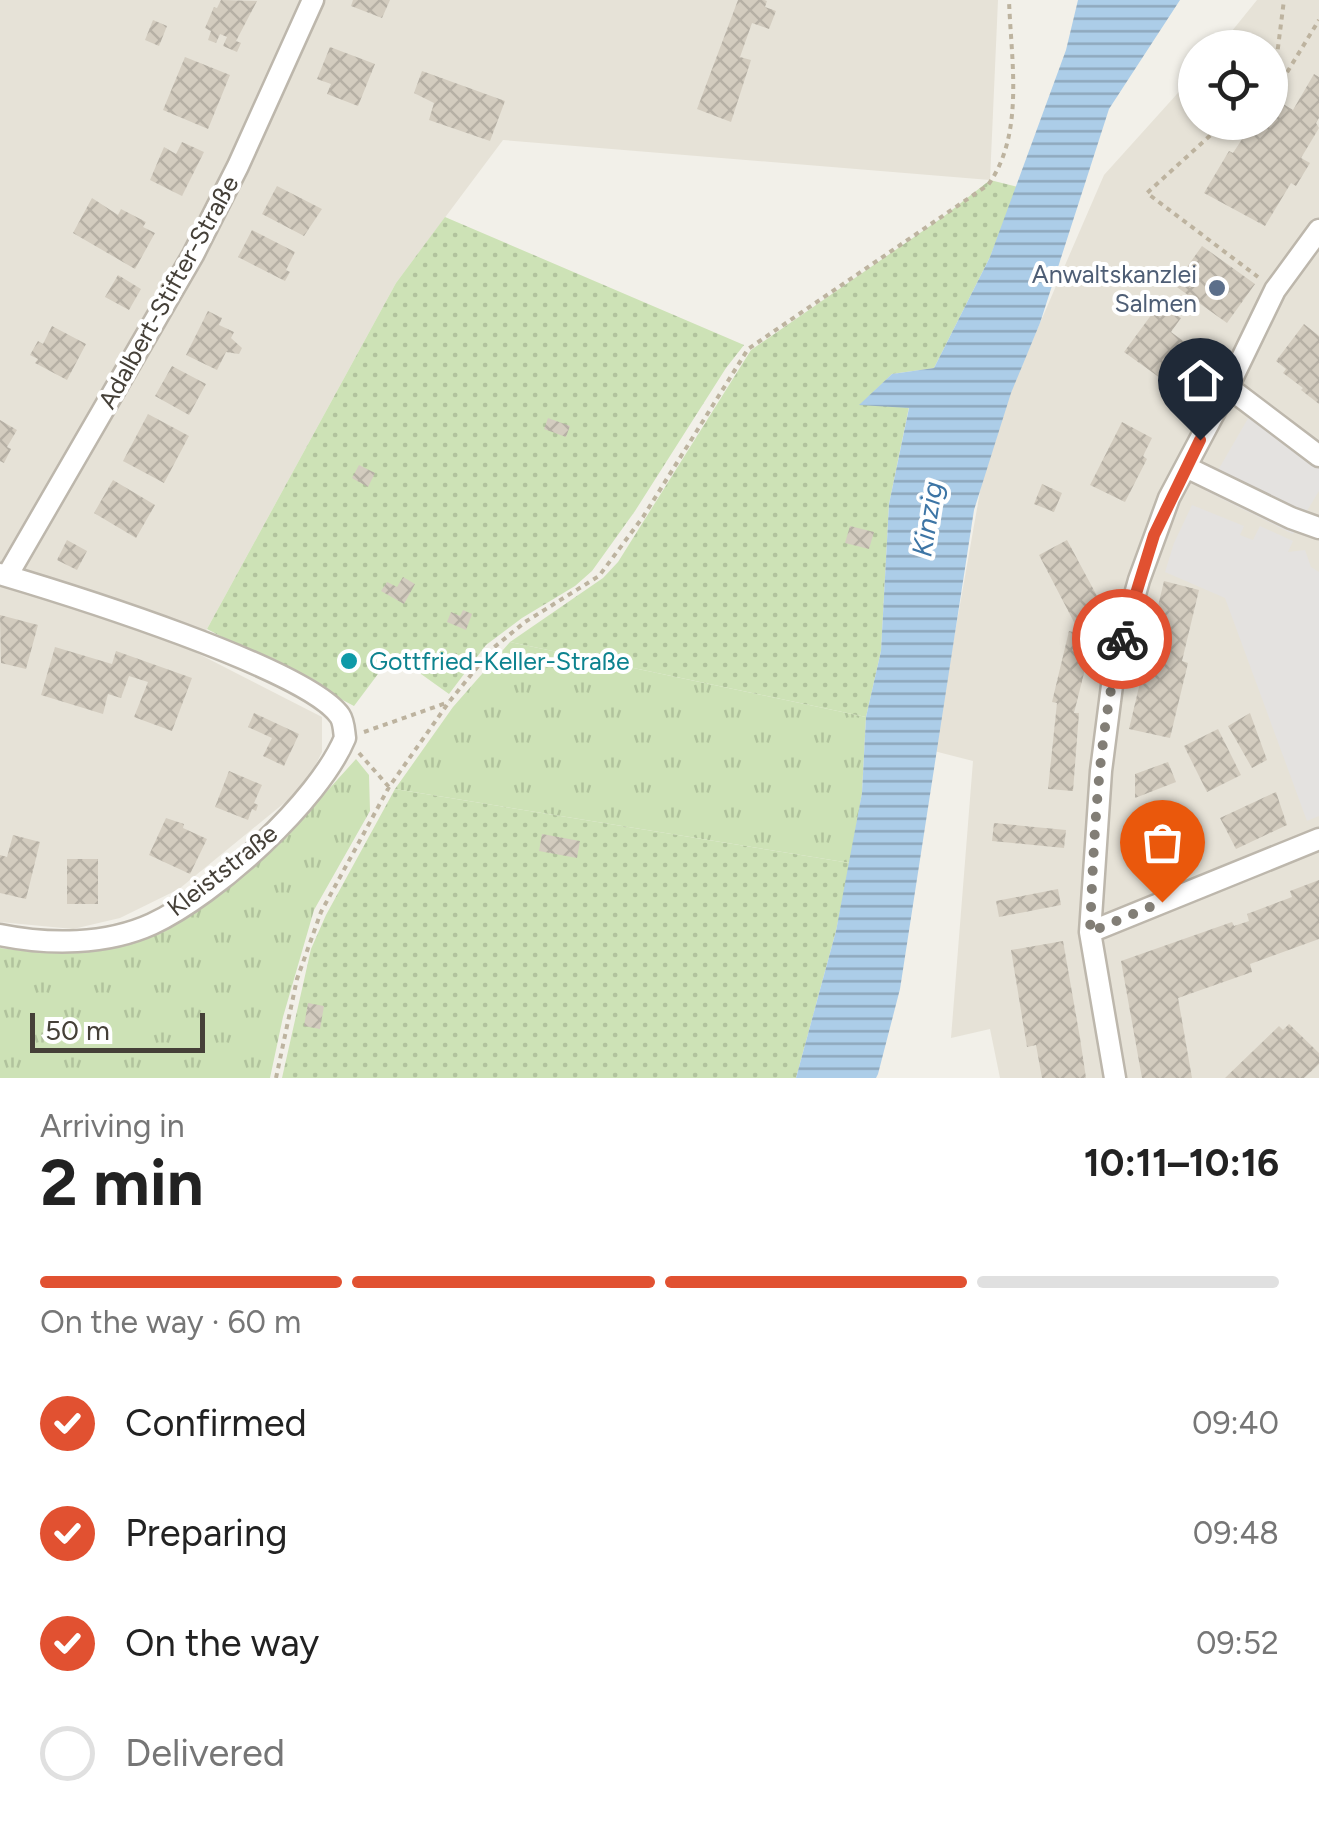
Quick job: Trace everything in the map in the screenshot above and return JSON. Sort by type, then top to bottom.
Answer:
[{"type":"street","name":"Adalbert-Stifter-Straße","points":[[4,575],[193,254],[238,166],[313,0]]},
{"type":"street","points":[[1115,1078],[1090,932],[1100,771],[1114,670],[1154,535],[1275,290],[1319,230]]},
{"type":"street","points":[[1228,387],[1319,456]]},
{"type":"street","points":[[1186,467],[1319,528]]},
{"type":"street","points":[[4,575],[218,648],[287,680],[340,716],[345,738]]},
{"type":"street","name":"Kleiststraße","points":[[0,936],[64,942],[120,934],[152,924],[218,880],[284,822],[328,772],[345,738]]},
{"type":"street","points":[[1090,932],[1319,838]]},
{"type":"path","points":[[276,1078],[307,946],[321,912],[389,787],[449,702],[492,649],[526,622],[599,576],[643,517],[748,348],[988,185],[1002,167],[1013,100],[1009,0]]},
{"type":"path","points":[[1280,30],[1284,0]]},
{"type":"path","points":[[1288,71],[1319,20]]},
{"type":"path","points":[[1206,140],[1147,194],[1275,290]]},
{"type":"path","points":[[389,787],[345,738],[449,702]]},
{"type":"shaded area","points":[[0,0],[998,0],[990,180],[503,140],[396,283],[207,629],[191,650],[322,717],[322,752],[305,786],[179,889],[120,918],[73,929],[0,922]]},
{"type":"shaded area","points":[[1257,0],[1319,0],[1319,1078],[1000,1078],[990,1029],[951,1038],[973,761],[934,751],[989,441],[1104,175],[1178,93],[1178,140],[1288,140],[1288,30],[1233,30]]},
{"type":"shaded area","points":[[1250,415],[1319,468],[1319,491],[1293,534],[1206,491]]},
{"type":"shaded area","points":[[1192,505],[1244,526],[1240,535],[1253,540],[1260,526],[1293,541],[1288,552],[1305,550],[1311,567],[1319,572],[1319,816],[1307,821],[1225,598],[1165,572]]},
{"type":"green space","points":[[990,180],[1018,187],[990,257],[934,368],[892,374],[861,404],[909,407],[889,504],[881,651],[866,717],[510,642],[603,578],[618,562],[751,350]]},
{"type":"green space","points":[[445,217],[744,345],[592,571],[486,645],[449,694],[393,654],[354,706],[207,629],[396,283]]},
{"type":"green space","points":[[510,642],[866,717],[862,793],[850,863],[395,789],[453,707]]},
{"type":"green space","points":[[356,759],[369,775],[370,811],[314,910],[270,1078],[0,1078],[0,948],[34,952],[93,949],[257,860],[291,831]]},
{"type":"green space","points":[[395,789],[850,863],[796,1078],[282,1078],[311,949]]},
{"type":"water","name":"Kinzig","points":[[1078,0],[1180,0],[1109,109],[974,510],[900,989],[878,1074],[876,1078],[796,1078],[836,931],[862,793],[866,717],[881,651],[889,504],[909,408],[859,405],[892,374],[934,368],[990,257],[1066,50]]},
{"type":"building","points":[[221,0],[257,1],[236,41],[241,43],[237,52],[223,46],[227,37],[220,34],[216,43],[208,40],[211,31],[205,28]]},
{"type":"building","points":[[353,0],[390,0],[382,18],[351,6]]},
{"type":"building","points":[[738,0],[764,0],[765,7],[776,11],[769,29],[752,23],[740,57],[751,60],[731,122],[697,109]]},
{"type":"building","points":[[153,20],[167,26],[159,46],[145,40]]},
{"type":"building","points":[[330,47],[375,64],[358,106],[327,94],[331,84],[317,79]]},
{"type":"building","points":[[185,57],[230,75],[208,129],[163,110]]},
{"type":"building","points":[[422,71],[505,101],[490,141],[429,120],[434,103],[414,93]]},
{"type":"building","points":[[1314,74],[1319,77],[1319,128],[1301,158],[1310,163],[1296,186],[1291,183],[1265,226],[1204,193],[1229,151],[1233,153],[1242,140],[1288,140],[1288,107],[1293,110]]},
{"type":"building","points":[[182,142],[204,152],[182,196],[150,180],[164,147],[176,154]]},
{"type":"building","points":[[277,186],[322,209],[304,236],[262,214]]},
{"type":"building","points":[[92,198],[118,215],[121,209],[146,222],[143,227],[155,233],[135,269],[73,233]]},
{"type":"building","points":[[252,230],[295,252],[285,281],[238,257]]},
{"type":"building","points":[[1202,246],[1255,284],[1227,323],[1174,285]]},
{"type":"building","points":[[118,275],[141,289],[129,310],[105,297]]},
{"type":"building","points":[[1160,303],[1181,318],[1171,332],[1202,355],[1177,390],[1124,352]]},
{"type":"building","points":[[208,311],[222,318],[219,325],[234,332],[231,338],[242,348],[239,354],[226,352],[217,370],[186,355]]},
{"type":"building","points":[[1304,324],[1319,336],[1319,404],[1283,373],[1286,369],[1276,361]]},
{"type":"building","points":[[52,326],[86,344],[67,380],[35,363],[38,359],[30,355],[38,341],[43,344]]},
{"type":"building","points":[[172,366],[206,384],[189,415],[155,396]]},
{"type":"building","points":[[148,414],[189,436],[164,483],[123,461]]},
{"type":"building","points":[[548,418],[570,426],[566,437],[544,429]]},
{"type":"building","points":[[0,420],[17,430],[7,447],[11,449],[4,463],[0,461]]},
{"type":"building","points":[[1122,422],[1152,438],[1143,456],[1147,459],[1125,502],[1090,485]]},
{"type":"building","points":[[359,465],[375,473],[368,487],[352,478]]},
{"type":"building","points":[[113,480],[155,505],[136,538],[94,513]]},
{"type":"building","points":[[1042,484],[1062,493],[1054,512],[1034,504]]},
{"type":"building","points":[[850,526],[874,532],[869,549],[845,543]]},
{"type":"building","points":[[67,540],[87,551],[77,570],[57,560]]},
{"type":"building","points":[[1067,540],[1104,609],[1075,624],[1039,555]]},
{"type":"building","points":[[403,577],[415,584],[404,604],[381,591],[387,582],[397,587]]},
{"type":"building","points":[[1164,581],[1199,590],[1182,661],[1188,663],[1170,738],[1129,729]]},
{"type":"building","points":[[463,610],[472,614],[466,630],[447,622],[451,612],[460,616]]},
{"type":"building","points":[[0,615],[38,625],[26,669],[1,663]]},
{"type":"building","points":[[1069,631],[1093,637],[1074,713],[1079,713],[1073,791],[1048,789],[1057,703],[1052,702]]},
{"type":"building","points":[[55,647],[112,664],[116,651],[192,678],[172,731],[134,717],[148,682],[129,676],[121,698],[108,694],[103,714],[41,695]]},
{"type":"building","points":[[254,713],[299,734],[284,766],[263,756],[272,738],[248,727]]},
{"type":"building","points":[[1250,713],[1267,760],[1252,768],[1228,726]]},
{"type":"building","points":[[1218,729],[1241,775],[1207,792],[1184,746]]},
{"type":"building","points":[[1168,762],[1176,782],[1135,798],[1135,774]]},
{"type":"building","points":[[229,771],[262,785],[254,803],[258,805],[256,811],[252,809],[248,820],[215,807]]},
{"type":"building","points":[[1276,792],[1287,825],[1236,849],[1220,818]]},
{"type":"building","points":[[1164,811],[1189,873],[1152,888],[1126,826]]},
{"type":"building","points":[[166,818],[207,839],[190,874],[149,855]]},
{"type":"building","points":[[994,823],[1066,830],[1064,848],[992,841]]},
{"type":"building","points":[[542,834],[580,841],[577,858],[539,851]]},
{"type":"building","points":[[13,835],[40,842],[26,899],[0,893],[0,855],[7,857]]},
{"type":"building","points":[[67,859],[98,859],[98,904],[67,904]]},
{"type":"building","points":[[1319,880],[1319,939],[1250,964],[1252,972],[1178,998],[1192,1078],[1142,1078],[1121,961],[1232,922],[1234,926],[1249,921],[1247,914],[1292,897],[1290,891]]},
{"type":"building","points":[[1058,889],[1061,905],[999,917],[996,901]]},
{"type":"building","points":[[1063,941],[1086,1078],[1042,1078],[1036,1045],[1027,1047],[1011,950]]},
{"type":"building","points":[[308,1003],[324,1006],[320,1029],[304,1026]]},
{"type":"building","points":[[1289,1024],[1319,1053],[1319,1064],[1304,1078],[1225,1078],[1279,1026],[1283,1030]]},
{"type":"way so far","points":[[1122,639],[1100,771],[1090,932],[1162,902]]},
{"type":"place","name":"Anwaltskanzlei Salmen","points":[[1217,288]]},
{"type":"place","name":"Gottfried-Keller-Straße","points":[[349,661]]},
{"type":"route","points":[[1122,639],[1154,535],[1200,440]]}]
